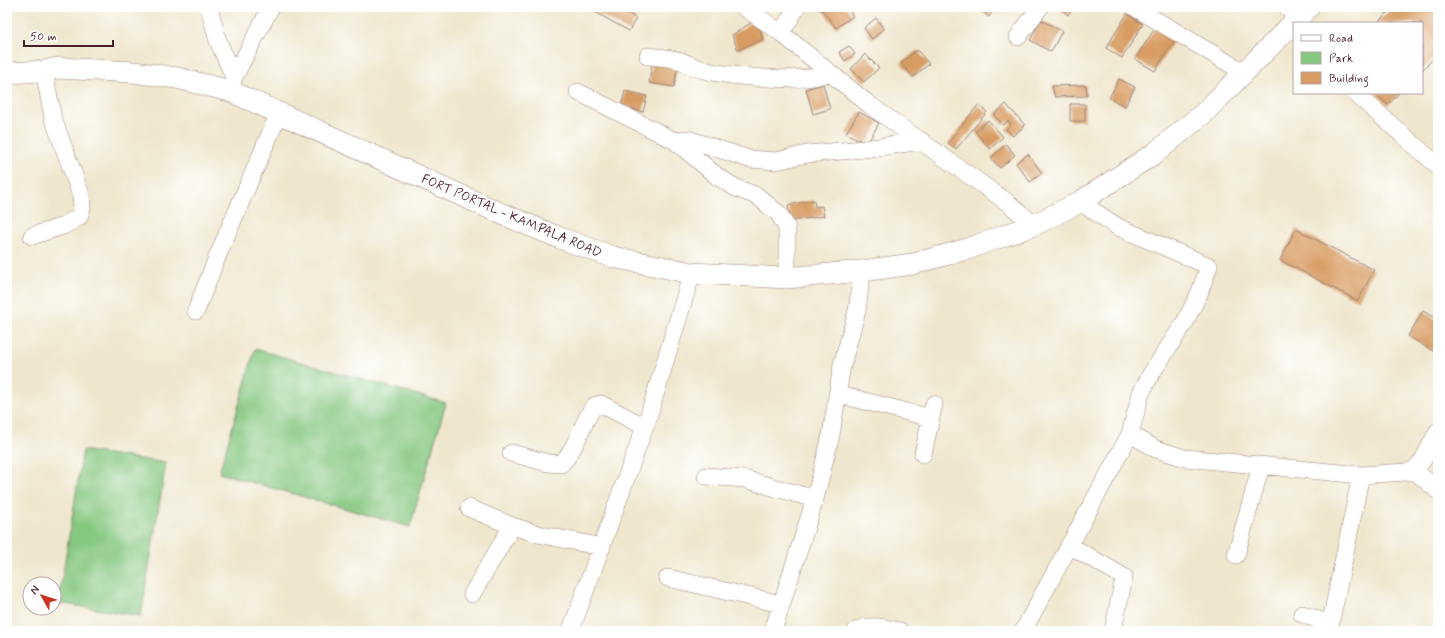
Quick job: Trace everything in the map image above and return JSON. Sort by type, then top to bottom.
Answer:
[{"type":"main road","name":"FORT PORTAL - KAMPALA ROAD","points":[[7,73],[44,71],[58,68],[133,72],[232,84],[279,113],[560,238],[613,257],[692,273],[787,278],[862,271],[913,264],[967,249],[1034,225],[1080,202],[1155,153],[1204,113],[1293,23]]},
{"type":"street","points":[[209,7],[232,84]]},
{"type":"street","points":[[232,84],[271,7]]},
{"type":"street","points":[[744,7],[781,33],[871,106],[1007,202],[1034,225]]},
{"type":"street","points":[[781,33],[797,7]]},
{"type":"street","points":[[1018,37],[1040,7]]},
{"type":"street","points":[[1134,7],[1245,73]]},
{"type":"street","points":[[648,56],[680,61],[704,70],[746,76],[799,79],[824,75],[828,72]]},
{"type":"street","points":[[32,236],[63,226],[79,217],[82,207],[81,195],[53,118],[44,71]]},
{"type":"street","points":[[578,92],[675,141],[718,177],[736,188],[758,196],[779,214],[787,228],[787,278]]},
{"type":"street","points":[[1356,94],[1438,166]]},
{"type":"street","points":[[196,311],[218,255],[279,113]]},
{"type":"street","points":[[675,141],[688,139],[749,159],[776,161],[807,154],[864,149],[922,141]]},
{"type":"street","points":[[1023,631],[1130,434],[1141,393],[1151,374],[1185,322],[1199,294],[1209,266],[1118,227],[1080,202]]},
{"type":"street","points":[[773,631],[815,499],[831,435],[842,365],[857,311],[862,271]]},
{"type":"street","points":[[571,630],[645,427],[692,273]]},
{"type":"street","points":[[837,394],[932,411],[923,454]]},
{"type":"street","points":[[511,453],[548,463],[561,464],[570,455],[594,406],[601,404],[645,427]]},
{"type":"street","points":[[1130,434],[1156,450],[1185,458],[1361,475],[1406,472],[1414,470],[1423,460],[1438,431]]},
{"type":"street","points":[[1236,555],[1261,466]]},
{"type":"street","points":[[1414,470],[1438,491]]},
{"type":"street","points":[[1302,614],[1330,628],[1361,475]]},
{"type":"street","points":[[706,476],[744,479],[815,499]]},
{"type":"street","points":[[468,508],[512,526],[538,534],[602,547]]},
{"type":"street","points":[[472,594],[512,526]]},
{"type":"street","points":[[1070,545],[1124,577],[1112,631]]},
{"type":"street","points":[[668,578],[781,604]]},
{"type":"street","points":[[856,631],[861,628],[878,626],[900,631]]},
{"type":"green space","points":[[255,349],[446,403],[410,527],[219,473]]},
{"type":"green space","points":[[83,450],[166,463],[141,616],[62,604],[62,579]]},
{"type":"building","points":[[598,7],[617,7],[636,18],[629,31],[595,12]]},
{"type":"building","points":[[820,7],[846,7],[853,16],[836,28]]},
{"type":"building","points":[[982,7],[1002,7],[999,11],[995,8],[989,17],[980,10]]},
{"type":"building","points":[[1058,7],[1074,7],[1068,15]]},
{"type":"building","points":[[1393,7],[1438,7],[1438,54],[1423,69],[1423,22],[1378,22]]},
{"type":"building","points":[[1127,14],[1143,24],[1122,58],[1106,48]]},
{"type":"building","points":[[876,18],[884,29],[872,39],[864,28]]},
{"type":"building","points":[[757,19],[763,39],[738,50],[732,35]]},
{"type":"building","points":[[1041,20],[1062,31],[1051,52],[1030,40]]},
{"type":"building","points":[[1155,28],[1174,41],[1155,71],[1135,59]]},
{"type":"building","points":[[849,46],[855,54],[845,61],[839,52]]},
{"type":"building","points":[[917,50],[929,64],[913,77],[901,63]]},
{"type":"building","points":[[865,54],[879,68],[864,82],[851,69]]},
{"type":"building","points":[[653,59],[678,64],[674,87],[649,83]]},
{"type":"building","points":[[1119,79],[1135,87],[1125,106],[1109,98]]},
{"type":"building","points":[[823,84],[830,109],[813,114],[806,89]]},
{"type":"building","points":[[1086,85],[1087,96],[1055,97],[1052,86]]},
{"type":"building","points":[[625,91],[647,96],[643,112],[621,106]]},
{"type":"building","points":[[1376,94],[1398,94],[1388,105]]},
{"type":"building","points":[[1006,104],[1025,125],[1013,136],[1006,129],[1011,124],[1008,121],[1003,125],[994,115]]},
{"type":"building","points":[[1070,104],[1085,104],[1085,121],[1070,121]]},
{"type":"building","points":[[978,105],[987,112],[956,149],[948,143]]},
{"type":"building","points":[[859,112],[879,123],[867,144],[846,133]]},
{"type":"building","points":[[988,120],[1003,137],[990,149],[975,132]]},
{"type":"building","points":[[1006,144],[1015,155],[1000,168],[991,158]]},
{"type":"building","points":[[1028,154],[1042,173],[1030,182],[1016,163]]},
{"type":"building","points":[[814,200],[815,207],[822,206],[824,216],[791,221],[788,205]]},
{"type":"building","points":[[1296,229],[1374,270],[1358,301],[1280,260]]},
{"type":"building","points":[[1423,311],[1438,320],[1438,354],[1408,336]]}]
